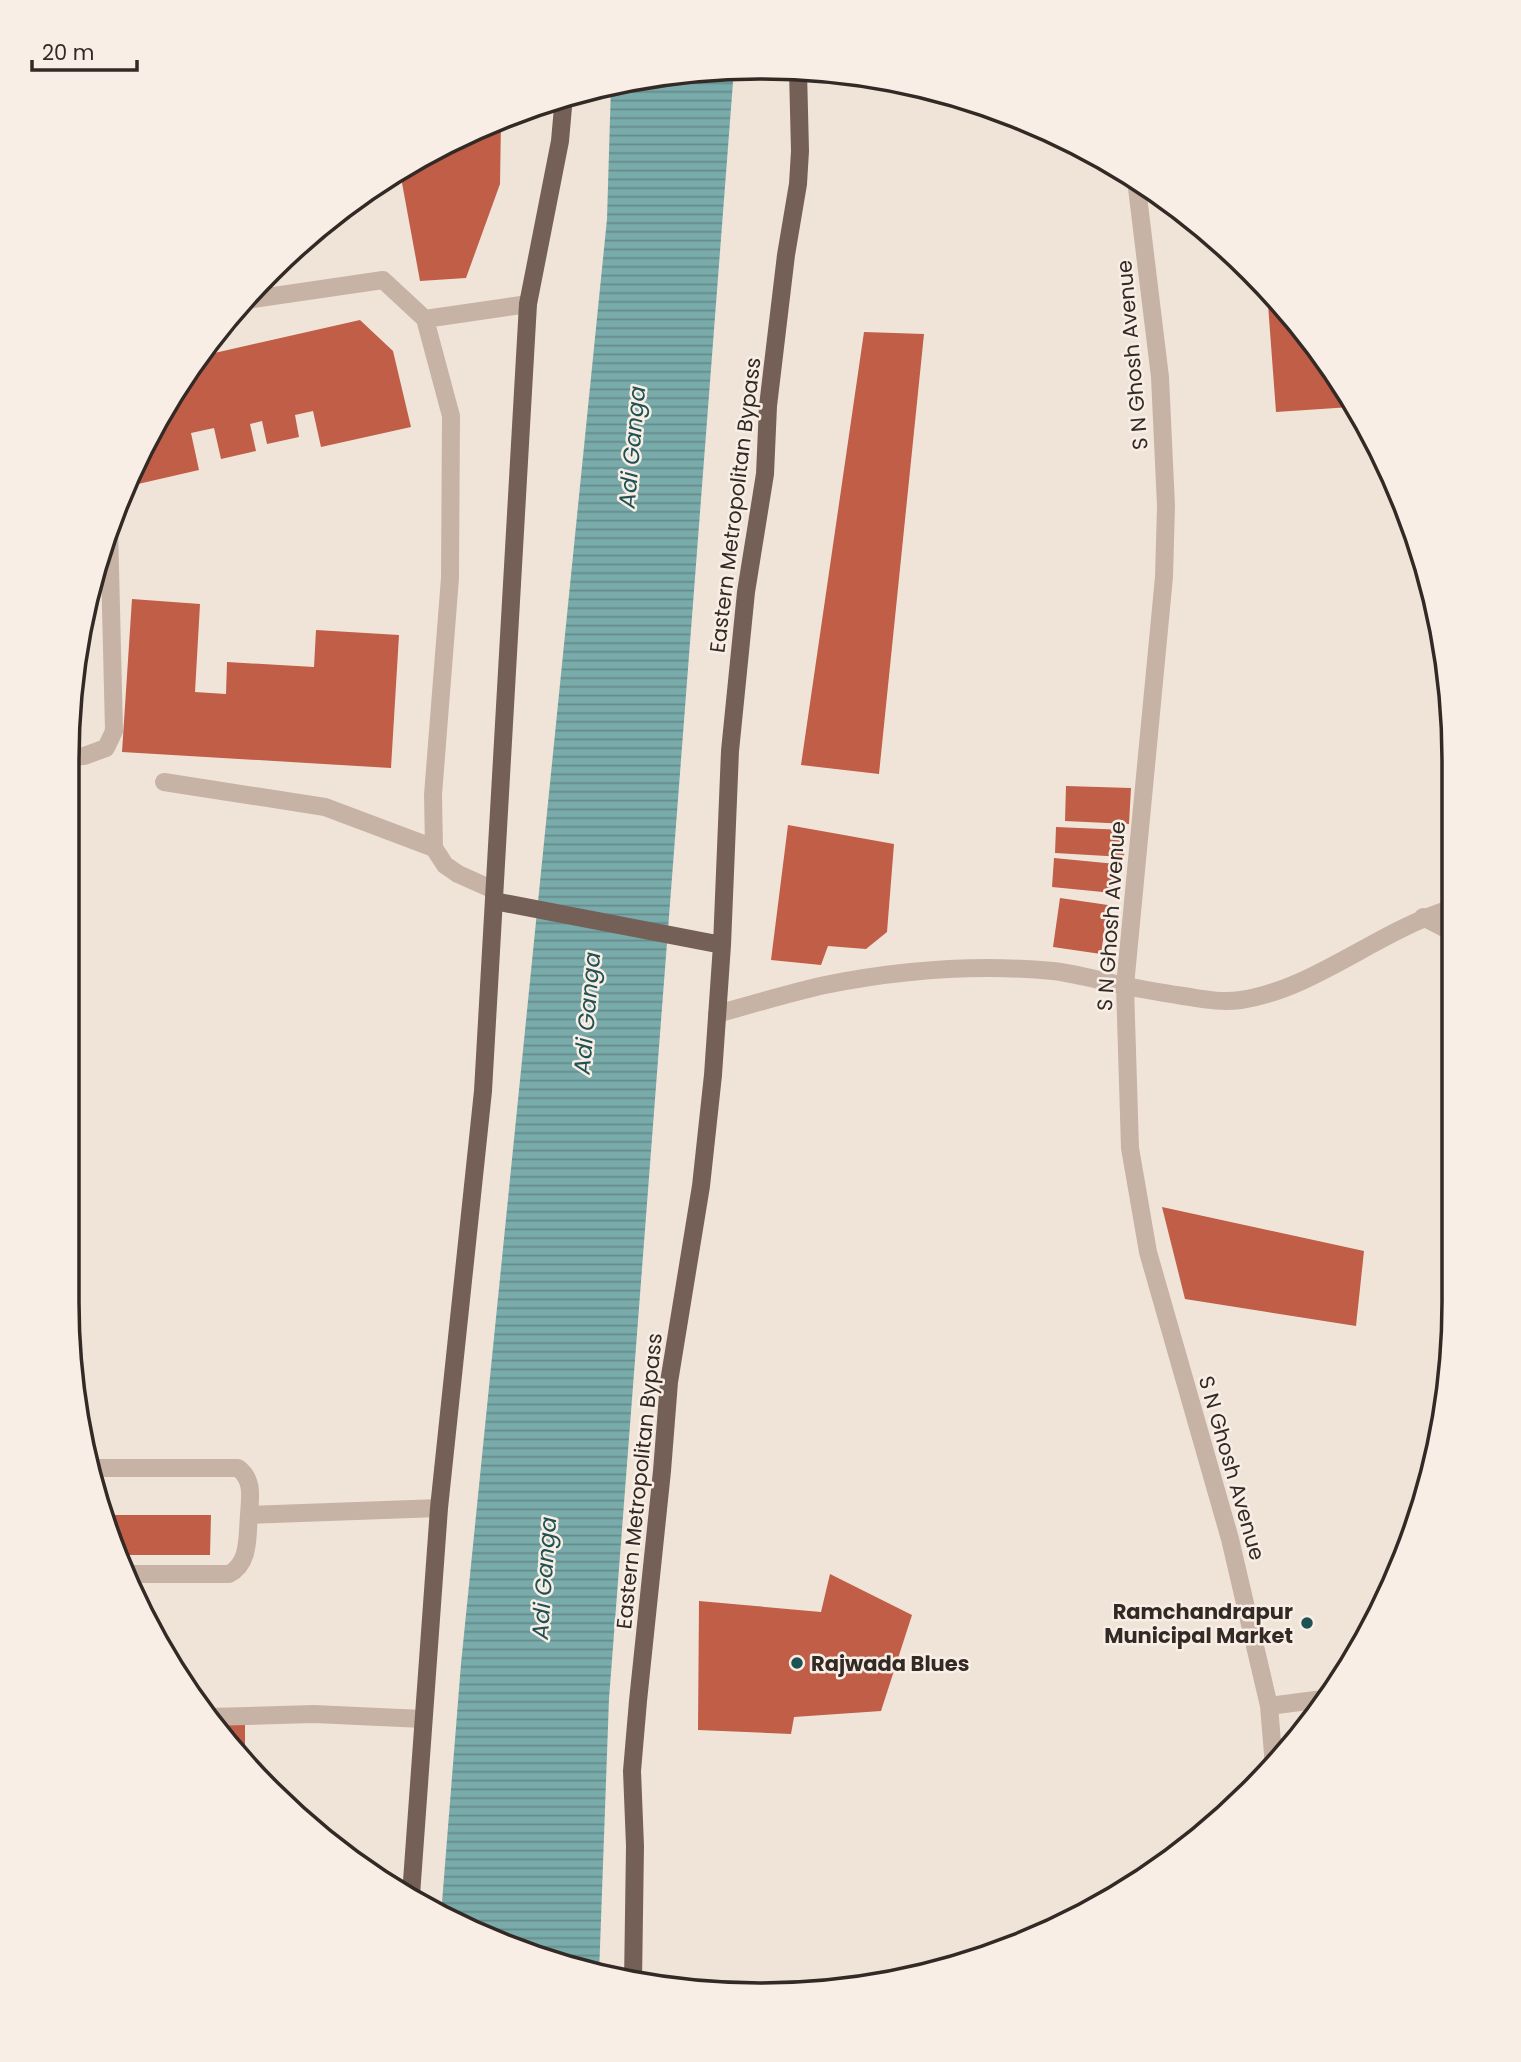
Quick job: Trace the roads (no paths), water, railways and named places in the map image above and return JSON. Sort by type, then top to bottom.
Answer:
[{"type":"main road","name":"Eastern Metropolitan Bypass","points":[[633,1971],[635,1846],[632,1771],[637,1712],[669,1382],[701,1186],[722,945],[730,751],[746,592],[765,474],[768,406],[797,184],[800,151],[798,80]]},
{"type":"main road","points":[[412,1887],[439,1508],[483,1091],[528,304],[560,141],[563,108]]},
{"type":"main road","points":[[494,895],[722,945]]},
{"type":"street","name":"S N Ghosh Avenue","points":[[1138,193],[1160,377],[1166,506],[1164,577],[1125,986],[1130,1147],[1138,1203],[1158,1289],[1230,1539],[1269,1706],[1273,1751]]},
{"type":"street","points":[[260,298],[383,280],[425,319],[451,416],[450,578],[433,795],[434,848],[445,865],[494,895]]},
{"type":"street","points":[[425,319],[528,304]]},
{"type":"street","points":[[79,756],[106,748],[114,731],[109,561]]},
{"type":"street","points":[[164,782],[326,807],[434,848]]},
{"type":"street","points":[[717,1014],[822,986],[881,975],[930,970],[1035,969],[1076,974],[1125,986],[1220,1002],[1242,1000],[1286,988],[1423,917],[1442,911]]},
{"type":"street","points":[[1423,917],[1442,927]]},
{"type":"street","points":[[100,1468],[238,1468],[250,1482],[244,1560],[238,1569],[229,1574],[136,1574]]},
{"type":"street","points":[[249,1515],[439,1508]]},
{"type":"street","points":[[1269,1706],[1313,1700]]},
{"type":"street","points":[[220,1717],[314,1714],[423,1719]]},
{"type":"water","name":"Adi Ganga","points":[[733,80],[609,1699],[599,1964],[541,1947],[442,1904],[461,1664],[607,219],[611,96],[672,85]]},
{"type":"place","name":"Ramchandrapur Municipal Market","points":[[1307,1623]]},
{"type":"place","name":"Rajwada Blues","points":[[797,1663]]}]
